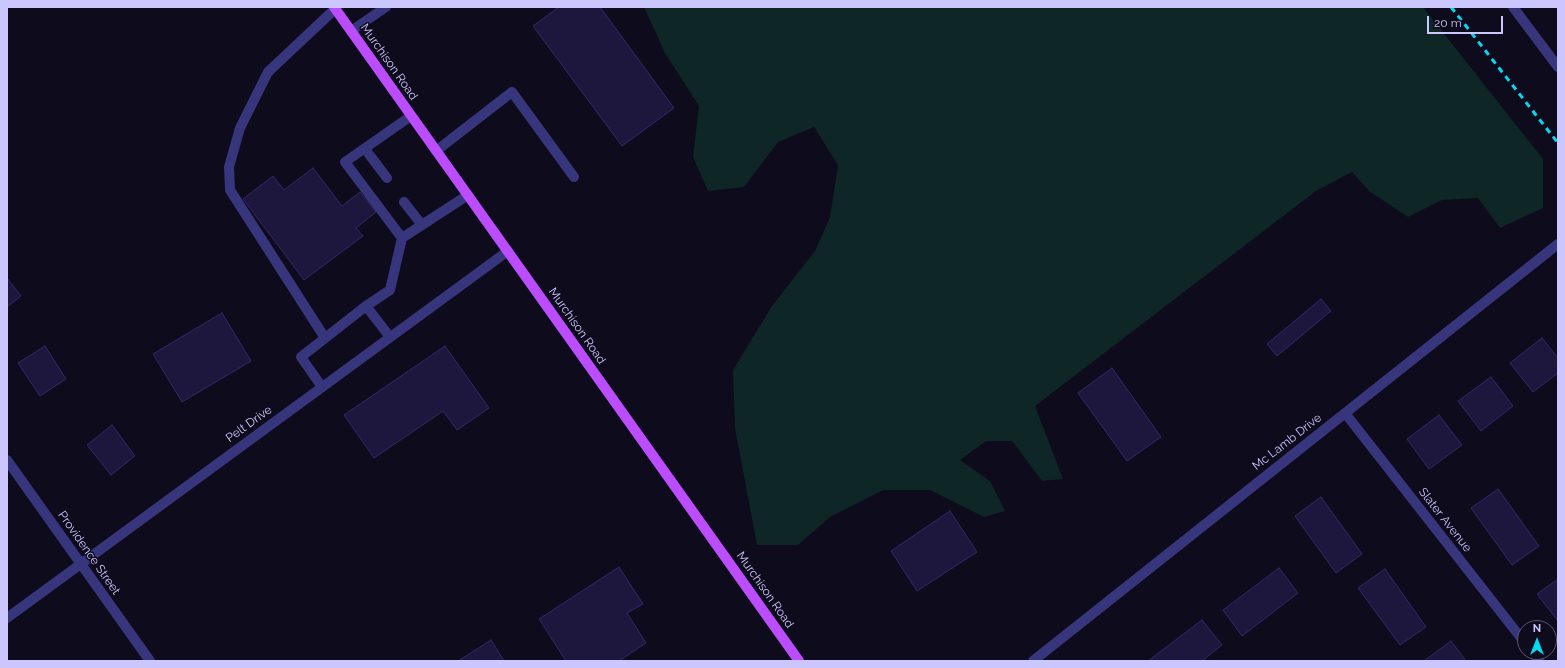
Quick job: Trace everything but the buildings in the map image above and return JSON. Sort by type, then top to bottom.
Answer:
[{"type":"main road","name":"Murchison Road","points":[[334,8],[800,661]]},
{"type":"street","points":[[351,31],[386,7]]},
{"type":"street","points":[[1513,7],[1558,68]]},
{"type":"street","points":[[325,338],[230,190],[229,167],[240,128],[268,72],[334,8]]},
{"type":"street","points":[[436,151],[512,92],[574,177]]},
{"type":"street","points":[[402,238],[345,162],[411,116]]},
{"type":"street","points":[[365,149],[387,178]]},
{"type":"street","points":[[322,387],[301,357],[366,306],[390,290],[402,238],[468,195]]},
{"type":"street","points":[[404,202],[422,225]]},
{"type":"street","name":"Mc Lamb Drive","points":[[1033,661],[1558,244]]},
{"type":"street","name":"Pelt Drive","points":[[7,618],[508,251]]},
{"type":"street","points":[[366,306],[390,337]]},
{"type":"street","name":"Slater Avenue","points":[[1345,413],[1517,633]]},
{"type":"street","name":"Providence Street","points":[[7,460],[150,661]]},
{"type":"green space","points":[[644,7],[1423,7],[1543,159],[1543,208],[1500,228],[1478,198],[1442,200],[1408,217],[1369,191],[1352,172],[1316,191],[1035,406],[1063,479],[1042,481],[1012,441],[986,441],[960,460],[990,481],[1005,511],[984,517],[930,490],[883,490],[830,517],[798,545],[757,545],[735,428],[733,370],[772,306],[815,251],[830,217],[838,165],[814,127],[778,142],[744,187],[708,191],[693,157],[699,106],[665,53]]},
{"type":"railway","points":[[1451,7],[1558,143]]}]
